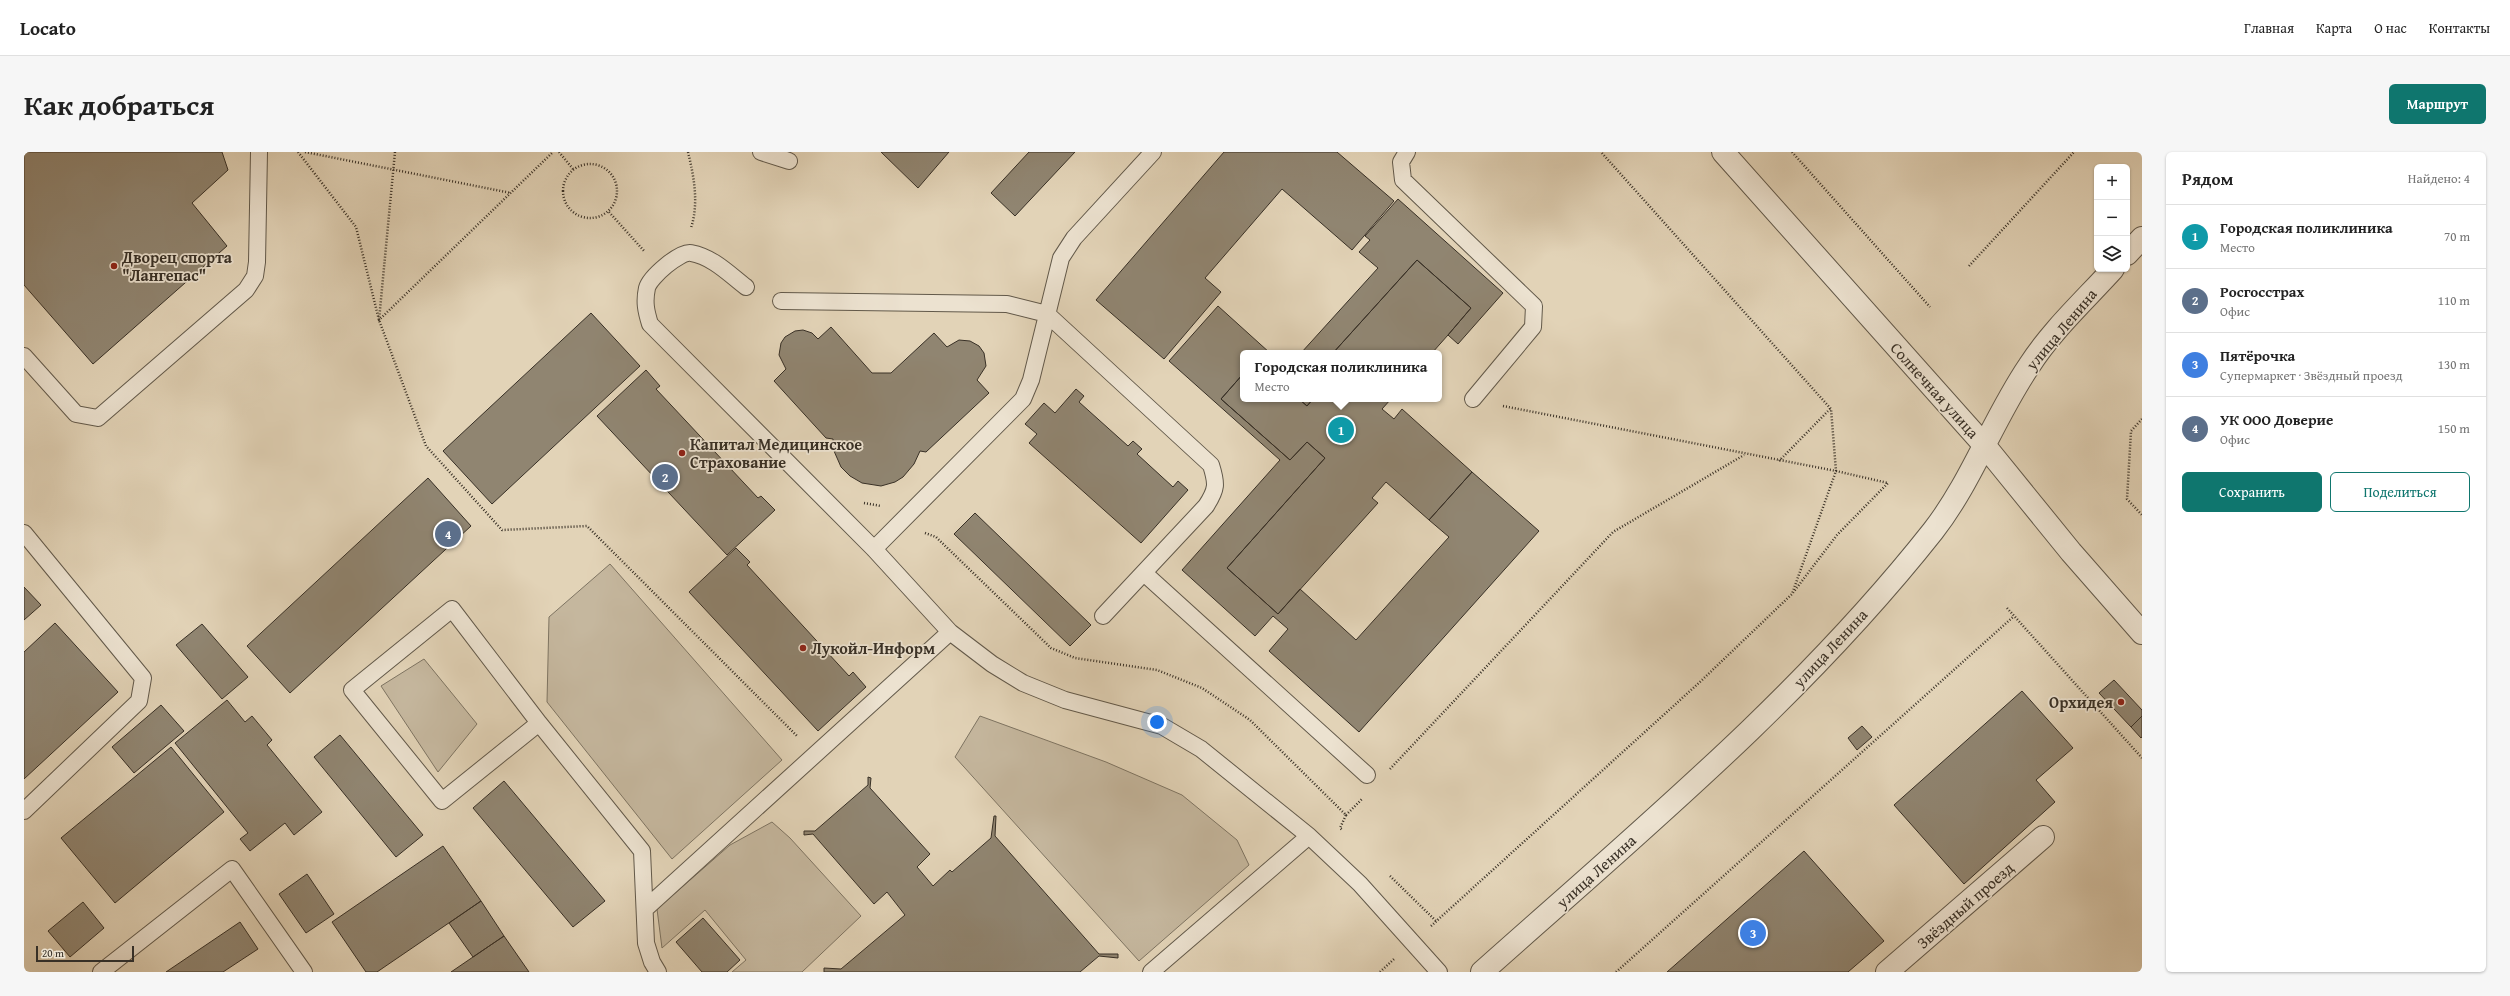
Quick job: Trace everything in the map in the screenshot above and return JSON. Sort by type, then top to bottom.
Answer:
[{"type":"street","name":"Солнечная улица","points":[[1723,152],[1985,446],[2071,552],[2142,633]]},
{"type":"street","points":[[2130,251],[2142,238]]},
{"type":"street","name":"улица Ленина","points":[[1482,972],[1689,788],[1810,671],[1934,530],[1960,492],[2029,365],[2049,339],[2110,272]]},
{"type":"street","name":"Звёздный проезд","points":[[1887,972],[2044,837]]},
{"type":"lane","points":[[24,356],[76,414],[98,418],[246,290],[255,276],[257,262],[259,152]]},
{"type":"lane","points":[[762,152],[789,161]]},
{"type":"lane","points":[[874,549],[1023,399],[1031,380],[1061,258],[1074,238],[1153,152]]},
{"type":"lane","points":[[1407,152],[1401,162],[1403,180],[1534,306],[1533,327],[1473,399]]},
{"type":"lane","points":[[746,287],[708,257],[689,252],[672,260],[648,286],[644,306],[650,324],[874,549],[950,632],[992,664],[1023,683],[1064,700],[1109,710],[1168,730],[1201,749],[1309,836],[1360,884],[1439,972]]},
{"type":"lane","points":[[781,301],[1007,304],[1048,314],[1211,465],[1216,482],[1214,494],[1206,506],[1103,616]]},
{"type":"lane","points":[[24,533],[143,678],[139,701],[24,811]]},
{"type":"lane","points":[[1144,573],[1368,775]]},
{"type":"lane","points":[[539,723],[442,801],[352,690],[452,609],[539,723],[642,851],[646,943],[652,962],[658,972]]},
{"type":"lane","points":[[645,909],[950,632]]},
{"type":"lane","points":[[1151,972],[1309,836]]},
{"type":"lane","points":[[101,972],[232,869],[304,972]]},
{"type":"path","points":[[298,152],[356,227],[380,320],[426,446],[502,530],[587,526],[815,754]]},
{"type":"path","points":[[305,152],[511,193]]},
{"type":"path","points":[[380,320],[395,152]]},
{"type":"path","points":[[380,320],[553,152]]},
{"type":"path","points":[[559,152],[573,169]]},
{"type":"path","points":[[682,255],[694,218],[695,183],[688,152]]},
{"type":"path","points":[[1601,152],[1831,409],[1836,471],[1792,594]]},
{"type":"path","points":[[1792,152],[1930,307]]},
{"type":"path","points":[[1969,266],[2074,152]]},
{"type":"path","points":[[586,163],[600,165],[612,173],[618,186],[617,200],[609,212],[596,219],[581,218],[569,210],[563,196],[564,182],[573,169],[586,163]]},
{"type":"path","points":[[609,212],[662,270]]},
{"type":"path","points":[[1380,972],[1701,681],[1792,594],[1837,535],[1888,483],[1836,471],[1744,455],[1503,406]]},
{"type":"path","points":[[1779,461],[1831,409]]},
{"type":"path","points":[[2142,419],[2131,431],[2127,499],[2142,515]]},
{"type":"path","points":[[1384,775],[1613,532],[1744,455]]},
{"type":"path","points":[[2007,608],[2142,758]]},
{"type":"path","points":[[1616,972],[2014,616]]},
{"type":"path","points":[[1346,815],[1363,798]]},
{"type":"shaded area","points":[[610,564],[782,760],[672,859],[547,702],[549,617]]},
{"type":"shaded area","points":[[424,659],[477,724],[438,772],[381,686]]},
{"type":"shaded area","points":[[980,716],[1106,762],[1182,795],[1237,840],[1249,865],[1139,961],[955,757]]},
{"type":"shaded area","points":[[772,822],[790,838],[861,916],[802,972],[732,972],[746,960],[705,910],[662,948],[657,909],[730,845]]},
{"type":"building","name":"Дворец спорта \"Лангепас\"","points":[[24,152],[222,152],[228,170],[192,203],[227,246],[93,364],[24,285]]},
{"type":"building","points":[[881,152],[949,152],[918,188]]},
{"type":"building","points":[[1029,152],[1075,152],[1015,216],[991,193]]},
{"type":"building","points":[[1224,152],[1337,152],[1394,201],[1352,250],[1282,189],[1205,278],[1221,292],[1164,359],[1096,300]]},
{"type":"building","points":[[1398,199],[1503,293],[1458,344],[1448,335],[1471,308],[1417,260],[1336,350],[1304,350],[1378,268],[1359,252],[1370,240],[1365,236]]},
{"type":"building","points":[[1417,260],[1471,308],[1435,350],[1336,350]]},
{"type":"building","points":[[1218,306],[1267,350],[1240,350],[1240,377],[1221,399],[1290,460],[1307,442],[1325,458],[1227,568],[1278,614],[1300,589],[1356,640],[1449,537],[1429,520],[1472,472],[1539,531],[1359,732],[1269,651],[1288,629],[1273,616],[1255,636],[1182,570],[1280,460],[1169,361]]},
{"type":"building","points":[[591,313],[640,366],[492,504],[443,451]]},
{"type":"building","points":[[831,327],[872,373],[891,373],[934,333],[947,347],[959,340],[970,341],[979,346],[984,353],[986,366],[977,380],[989,393],[926,452],[920,451],[914,464],[903,477],[895,482],[881,486],[862,483],[850,476],[841,467],[834,451],[833,439],[826,438],[774,381],[786,369],[779,355],[781,343],[785,337],[795,331],[803,330],[812,333],[818,339]]},
{"type":"building","points":[[646,370],[660,386],[656,389],[758,498],[761,496],[775,510],[727,555],[597,416]]},
{"type":"building","points":[[1240,377],[1240,402],[1302,402],[1307,406],[1310,402],[1388,402],[1382,409],[1394,419],[1402,409],[1472,472],[1429,520],[1386,482],[1372,498],[1378,503],[1278,614],[1227,568],[1325,458],[1307,442],[1290,460],[1221,399]]},
{"type":"building","points":[[1076,389],[1084,396],[1079,402],[1128,446],[1133,441],[1142,449],[1137,454],[1173,487],[1178,481],[1188,490],[1141,543],[1029,443],[1037,434],[1025,424],[1044,403],[1055,413]]},
{"type":"building","points":[[1302,402],[1310,402],[1307,406]]},
{"type":"building","points":[[428,478],[471,526],[290,693],[247,646]]},
{"type":"building","points":[[975,513],[1091,625],[1070,646],[954,534]]},
{"type":"building","points":[[736,548],[750,562],[747,565],[849,676],[853,672],[866,687],[818,731],[689,592]]},
{"type":"building","points":[[24,587],[41,605],[24,620]]},
{"type":"building","points":[[55,623],[118,692],[24,779],[24,652]]},
{"type":"building","points":[[202,624],[248,677],[222,699],[176,645]]},
{"type":"building","name":"Орхидея","points":[[2114,680],[2142,710],[2142,716],[2131,727],[2099,693]]},
{"type":"building","points":[[2022,691],[2073,748],[2036,780],[2055,802],[1964,884],[1894,805]]},
{"type":"building","points":[[227,700],[245,722],[252,716],[272,740],[267,745],[322,812],[294,835],[285,823],[250,851],[240,839],[248,833],[175,743]]},
{"type":"building","points":[[161,705],[184,731],[134,773],[112,747]]},
{"type":"building","points":[[2142,716],[2142,737],[2141,738],[2131,727]]},
{"type":"building","points":[[1862,726],[1872,737],[1857,750],[1848,738]]},
{"type":"building","points":[[340,735],[423,835],[396,857],[314,757]]},
{"type":"building","points":[[171,747],[224,812],[115,903],[61,838]]},
{"type":"building","points":[[868,777],[871,778],[870,788],[930,854],[917,867],[933,886],[950,870],[952,872],[991,838],[994,816],[996,816],[995,836],[1099,954],[1118,954],[1118,958],[1099,956],[1080,972],[824,972],[824,968],[841,969],[905,915],[887,892],[874,904],[813,834],[804,835],[804,831],[815,831],[868,785]]},
{"type":"building","points":[[504,781],[605,901],[573,927],[473,808]]},
{"type":"building","points":[[443,846],[481,901],[377,972],[366,972],[332,922]]},
{"type":"building","points":[[1804,851],[1884,941],[1848,972],[1667,972]]},
{"type":"building","points":[[307,874],[334,914],[306,933],[279,894]]},
{"type":"building","points":[[481,901],[504,936],[473,957],[449,923]]},
{"type":"building","points":[[83,902],[104,928],[70,957],[48,931]]},
{"type":"building","points":[[703,918],[740,960],[727,972],[702,972],[676,942]]},
{"type":"building","points":[[240,922],[258,949],[223,972],[166,972]]},
{"type":"building","points":[[504,936],[529,972],[451,972],[473,957]]},
{"type":"place","name":"Дворец спорта \"Лангепас\"","points":[[114,266]]},
{"type":"place","name":"Городская поликлиника","points":[[1341,430]]},
{"type":"place","name":"Капитал Медицинское Страхование","points":[[682,453]]},
{"type":"place","name":"Росгосстрах","points":[[665,477]]},
{"type":"place","name":"УК ООО Доверие","points":[[448,534]]},
{"type":"place","name":"Лукойл-Информ","points":[[803,648]]},
{"type":"place","name":"Орхидея","points":[[2121,702]]},
{"type":"place","name":"Пятёрочка","points":[[1753,933]]}]
